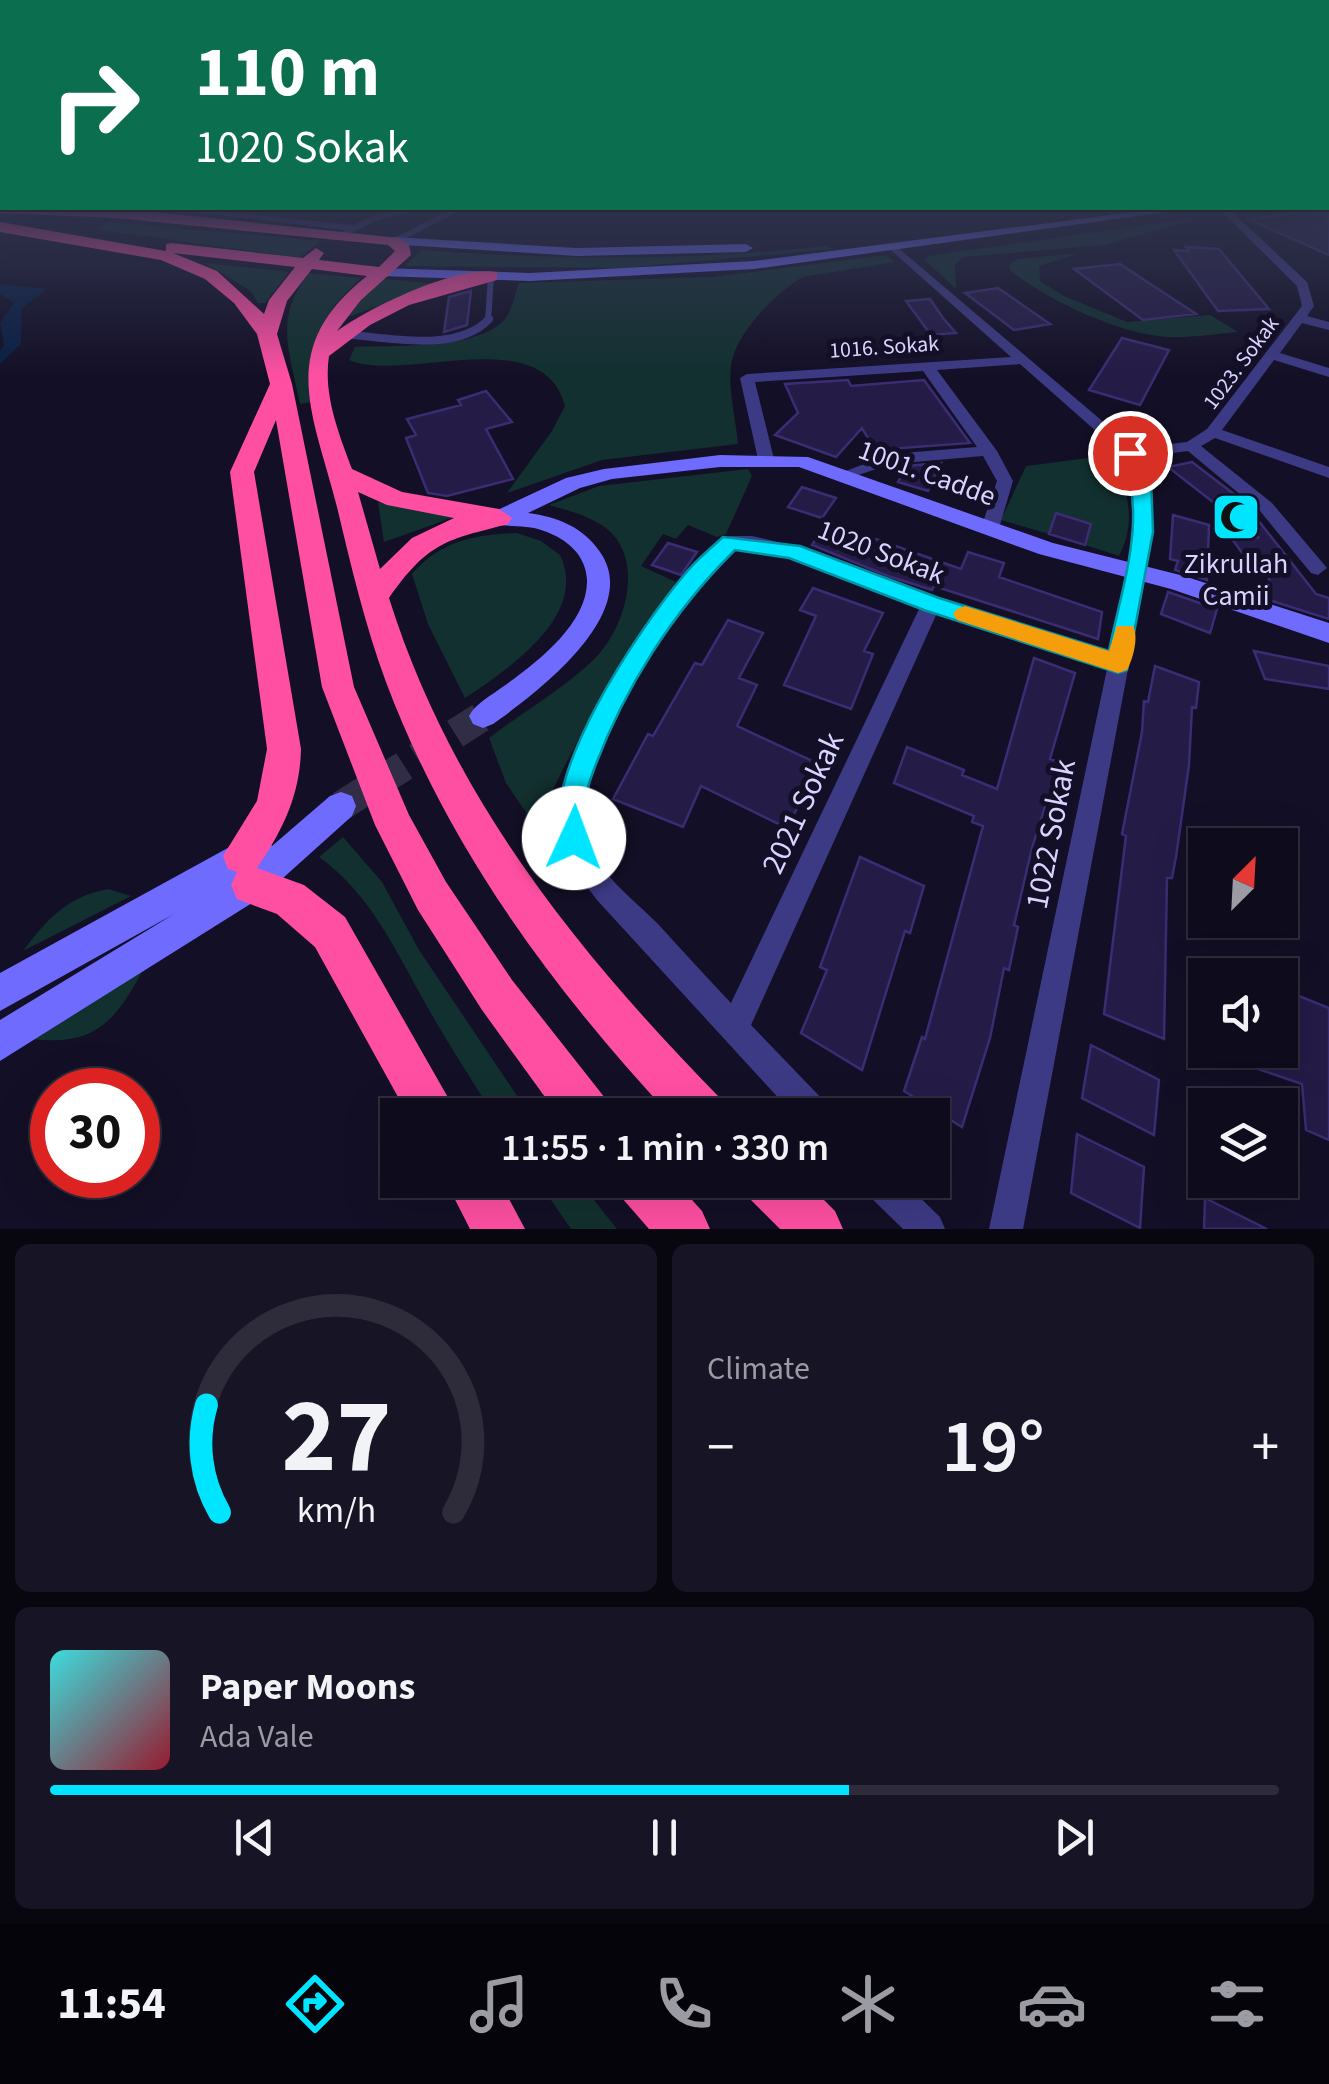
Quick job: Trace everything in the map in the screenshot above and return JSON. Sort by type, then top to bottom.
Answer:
[{"type":"highway","points":[[176,260],[211,275],[250,308],[267,334],[281,384],[338,686],[394,825],[432,896],[497,995],[575,1098]]},
{"type":"highway","points":[[267,260],[380,272]]},
{"type":"highway","points":[[267,334],[278,300],[310,260]]},
{"type":"highway","points":[[396,260],[334,315],[317,360],[322,399],[341,474],[402,682],[436,758],[515,897],[590,996],[687,1098]]},
{"type":"highway","points":[[317,360],[342,334],[392,303],[491,276]]},
{"type":"highway","points":[[281,384],[242,472],[284,749],[283,783],[246,871],[330,932],[424,1098]]},
{"type":"highway","points":[[341,474],[396,499],[499,518]]},
{"type":"highway","points":[[376,595],[402,560],[430,538],[466,522],[499,518]]},
{"type":"highway","points":[[481,1198],[499,1229]]},
{"type":"highway","points":[[656,1198],[684,1229]]},
{"type":"highway","points":[[785,1198],[817,1229]]},
{"type":"main road","points":[[380,272],[491,276],[669,271],[774,260]]},
{"type":"main road","name":"1001. Cadde","points":[[499,518],[588,477],[766,459],[816,464],[1047,549],[1176,582],[1329,633]]},
{"type":"main road","points":[[483,716],[521,691],[560,656],[599,591],[596,560],[576,538],[541,521],[499,518]]},
{"type":"main road","points":[[0,993],[246,871]]},
{"type":"main road","points":[[0,1042],[246,871]]},
{"type":"street","points":[[910,260],[1130,453]]},
{"type":"street","name":"1023. Sokak","points":[[1130,453],[1191,446],[1214,432],[1273,355],[1308,306],[1306,290],[1276,260]]},
{"type":"street","points":[[1300,318],[1329,326]]},
{"type":"street","points":[[1273,355],[1329,373]]},
{"type":"street","name":"1016. Sokak","points":[[766,459],[747,378],[1025,360]]},
{"type":"street","points":[[928,366],[989,451],[1005,481],[990,528]]},
{"type":"street","points":[[1214,432],[1329,473]]},
{"type":"street","points":[[1191,446],[1266,507],[1318,568]]},
{"type":"street","points":[[846,474],[890,458],[989,451]]},
{"type":"street","name":"1022 Sokak","points":[[1006,1229],[1136,573],[1144,504],[1142,478],[1130,453]]},
{"type":"street","name":"1020 Sokak","points":[[734,1029],[584,860],[574,838],[570,809],[579,772],[634,661],[693,578],[730,542],[792,551],[932,604],[1118,664]]},
{"type":"street","name":"2021 Sokak","points":[[734,1029],[932,604]]},
{"type":"street","points":[[734,1029],[800,1098]]},
{"type":"street","points":[[896,1198],[928,1229]]},
{"type":"lane","points":[[342,334],[444,338],[475,332],[489,320],[491,276]]},
{"type":"green space","points":[[411,260],[708,260],[624,268],[405,266]]},
{"type":"green space","points":[[844,260],[895,262],[803,277],[769,303],[740,341],[731,366],[738,444],[602,460],[507,493],[552,431],[565,406],[552,380],[530,366],[501,360],[373,365],[349,360],[355,347],[434,344],[491,330],[507,316],[519,283],[712,277]]},
{"type":"green space","points":[[925,260],[960,260],[955,264],[956,289]]},
{"type":"green space","points":[[1016,260],[1057,260],[1039,266],[1040,281],[1064,296],[1127,322],[1210,315],[1238,332],[1168,337],[1128,329],[1063,304],[1025,281],[1009,265]]},
{"type":"green space","points":[[205,263],[289,272],[265,303],[258,303],[251,291]]},
{"type":"green space","points":[[309,273],[361,278],[325,320],[312,364],[312,402],[300,404],[289,352],[288,321],[298,289]]},
{"type":"green space","points":[[384,279],[440,284],[348,317]]},
{"type":"green space","points":[[1111,455],[1128,505],[1128,530],[1119,556],[1085,545],[1091,524],[1057,513],[1049,534],[1001,520],[1026,466]]},
{"type":"green space","points":[[748,469],[752,476],[726,534],[717,537],[688,525],[676,539],[663,534],[641,566],[676,582],[600,701],[536,827],[506,783],[489,738],[561,687],[599,654],[624,608],[628,573],[618,541],[606,528],[549,505],[599,486]]},
{"type":"green space","points":[[378,502],[454,517],[384,542]]},
{"type":"green space","points":[[517,533],[541,541],[560,555],[566,577],[564,599],[540,638],[522,656],[465,698],[428,624],[412,574],[447,547],[487,535]]},
{"type":"green space","points":[[343,837],[382,882],[419,950],[519,1098],[483,1098],[367,905],[319,857]]},
{"type":"green space","points":[[108,889],[131,896],[23,951],[59,911],[81,897]]},
{"type":"green space","points":[[143,970],[122,1005],[100,1027],[71,1039],[30,1039]]},
{"type":"green space","points":[[549,1198],[592,1198],[617,1229],[571,1229]]},
{"type":"water","points":[[0,284],[47,289],[22,308],[21,344],[0,364],[4,345],[0,323],[14,303],[0,294]]},
{"type":"building","points":[[1181,260],[1228,260],[1269,309],[1218,311]]},
{"type":"building","points":[[1120,264],[1196,314],[1143,320],[1074,269]]},
{"type":"building","points":[[998,288],[1050,324],[1014,330],[965,293]]},
{"type":"building","points":[[471,291],[467,325],[444,332],[449,297]]},
{"type":"building","points":[[930,299],[956,333],[931,335],[906,301]]},
{"type":"building","points":[[1122,338],[1169,350],[1140,405],[1089,390]]},
{"type":"building","points":[[848,380],[851,386],[924,380],[970,443],[875,450],[862,428],[836,457],[775,435],[798,413],[785,384]]},
{"type":"building","points":[[486,391],[512,422],[486,429],[513,479],[447,496],[428,493],[406,438],[416,435],[407,419],[461,405],[458,400]]},
{"type":"building","points":[[1192,462],[1243,501],[1316,594],[1329,598],[1329,619],[1269,600],[1269,572],[1255,571],[1225,529],[1259,538],[1168,467]]},
{"type":"building","points":[[941,463],[928,491],[898,482],[907,466]]},
{"type":"building","points":[[802,487],[836,498],[822,518],[788,507]]},
{"type":"building","points":[[1056,513],[1091,524],[1085,545],[1049,534]]},
{"type":"building","points":[[1173,515],[1209,525],[1207,580],[1175,570],[1178,561],[1170,559]]},
{"type":"building","points":[[827,522],[961,569],[968,552],[1004,563],[999,577],[1102,612],[1098,639],[934,586],[932,590],[888,576],[812,545]]},
{"type":"building","points":[[668,543],[697,552],[681,575],[652,565]]},
{"type":"building","points":[[813,588],[883,613],[864,651],[873,654],[851,709],[784,685],[816,616],[800,610]]},
{"type":"building","points":[[1168,592],[1217,609],[1210,633],[1161,614]]},
{"type":"building","points":[[728,620],[763,633],[739,678],[757,685],[737,726],[819,764],[787,828],[701,786],[683,827],[613,799],[648,734],[653,736],[695,663],[702,665]]},
{"type":"building","points":[[1254,651],[1329,666],[1329,689],[1265,679]]},
{"type":"building","points":[[1034,658],[1075,673],[1050,759],[1059,762],[1032,848],[1014,925],[1018,927],[1009,970],[1004,968],[990,1038],[962,1127],[950,1120],[950,1098],[915,1098],[904,1091],[922,1037],[925,1039],[983,826],[972,822],[974,816],[894,783],[907,747],[964,770],[962,775],[997,789]]},
{"type":"building","points":[[1155,666],[1199,682],[1196,708],[1192,707],[1189,765],[1176,857],[1172,878],[1167,878],[1164,1039],[1104,1014],[1126,836],[1122,834],[1142,732],[1144,701],[1148,702]]},
{"type":"building","points":[[860,857],[924,886],[910,933],[905,931],[862,1070],[801,1033],[827,970],[820,967]]},
{"type":"building","points":[[1298,996],[1329,1008],[1329,1140],[1306,1130],[1302,1084],[1255,1068],[1298,1068]]},
{"type":"building","points":[[1091,1045],[1159,1080],[1154,1135],[1082,1098]]},
{"type":"building","points":[[1077,1134],[1144,1167],[1140,1228],[1071,1193]]},
{"type":"building","points":[[1205,1198],[1267,1229],[1204,1229]]},
{"type":"tunnel","points":[[341,806],[483,716]]},
{"type":"slow traffic","points":[[965,614],[1118,664],[1125,632]]},
{"type":"place","name":"Zikrullah Camii","points":[[1236,517]]},
{"type":"route","points":[[574,838],[570,809],[579,772],[634,661],[693,578],[710,557],[730,542],[752,542],[792,551],[932,604],[1118,664],[1143,532],[1142,478],[1130,453]]}]
